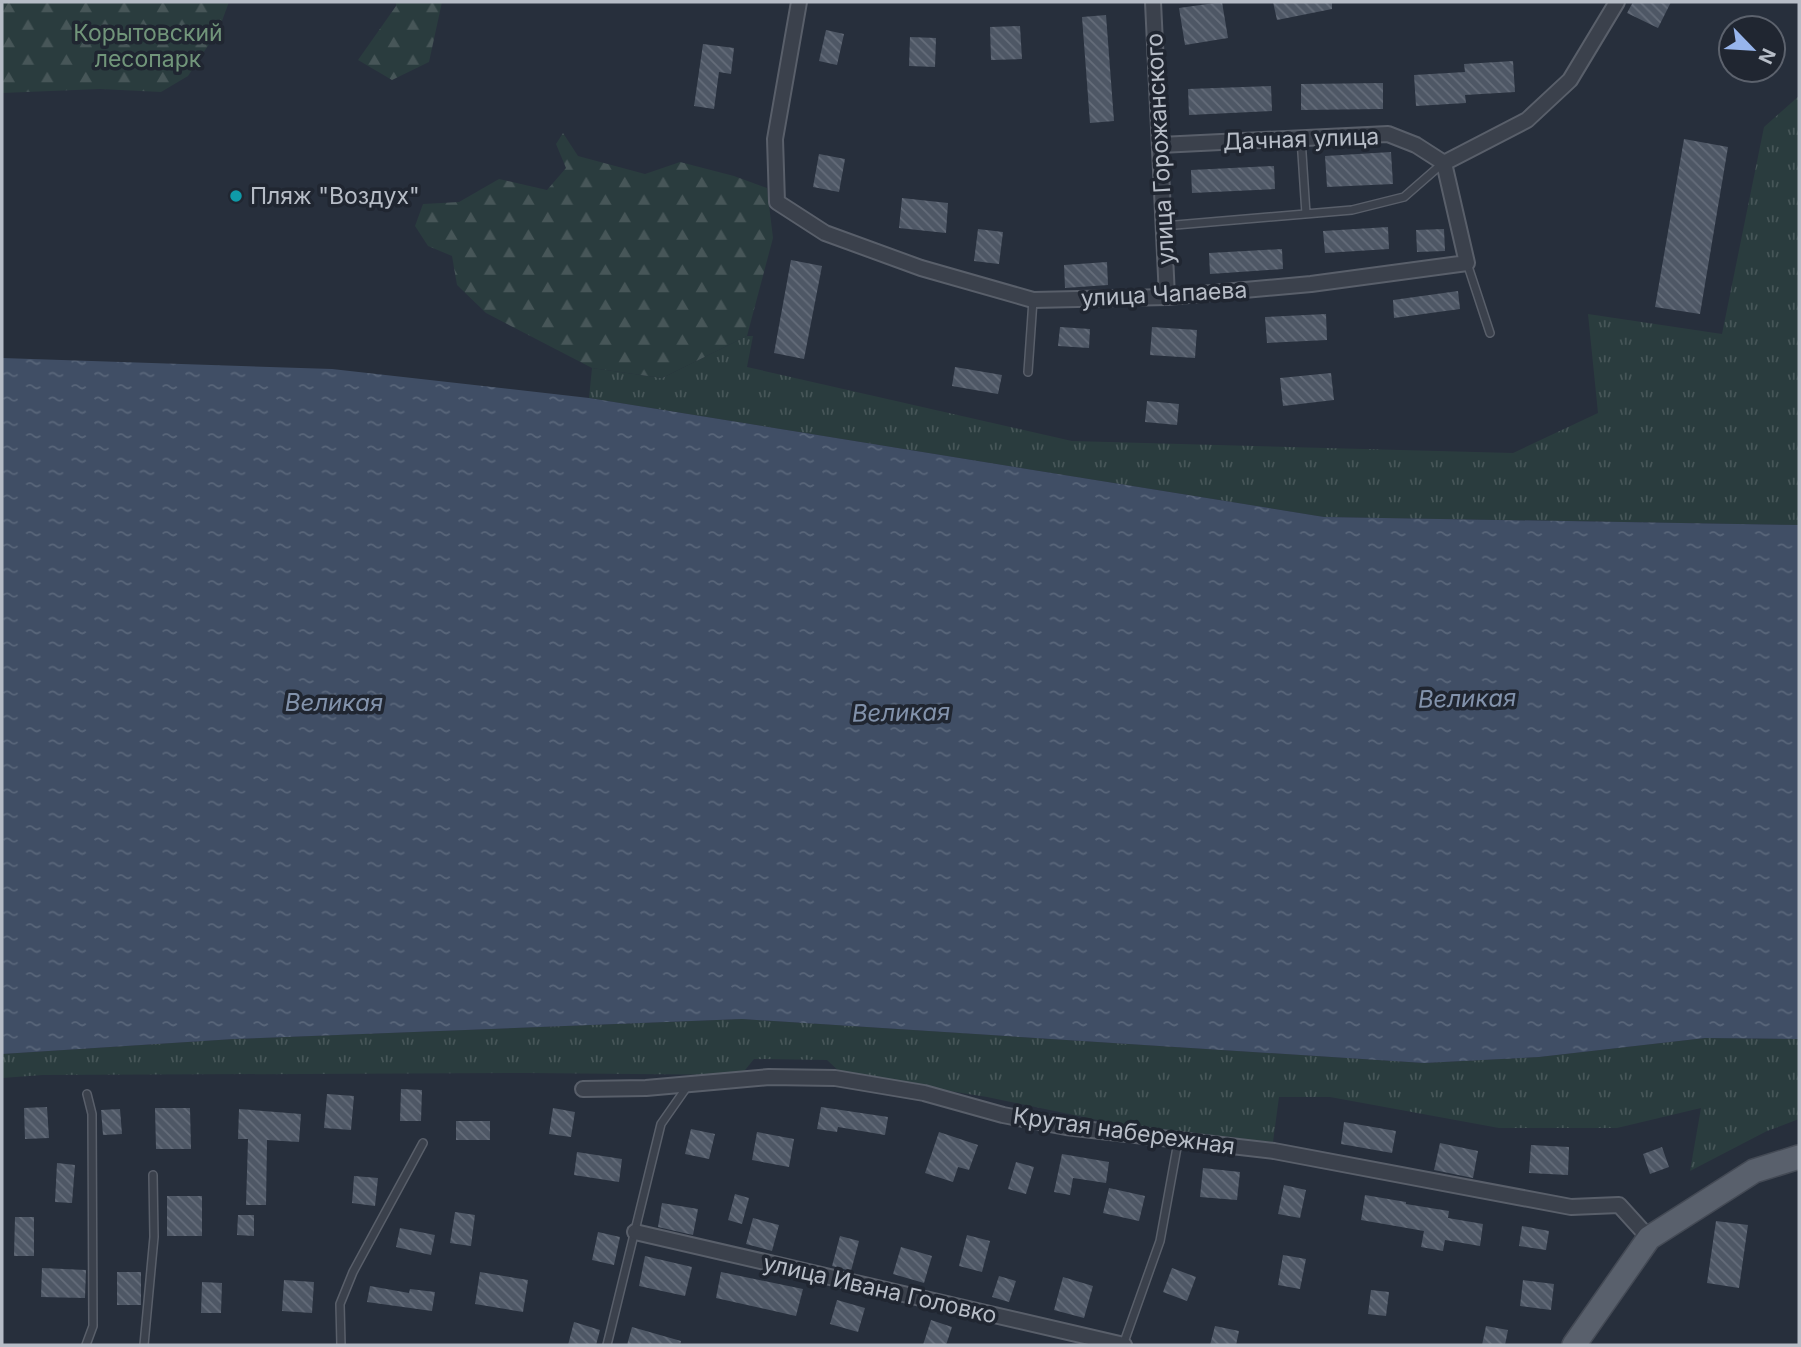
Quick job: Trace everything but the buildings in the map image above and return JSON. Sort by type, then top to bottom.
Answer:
[{"type":"main road","points":[[1574,1345],[1649,1238],[1754,1171],[1799,1157]]},
{"type":"street","name":"улица Чапаева","points":[[799,2],[775,139],[777,202],[825,233],[921,268],[1033,300],[1167,297],[1311,284],[1467,263]]},
{"type":"street","name":"улица Горожанского","points":[[1153,2],[1167,297]]},
{"type":"street","points":[[1467,263],[1444,163],[1527,120],[1570,80],[1617,2]]},
{"type":"street","name":"Дачная улица","points":[[1160,145],[1388,134],[1416,145],[1444,163]]},
{"type":"street","name":"Крутая набережная","points":[[583,1089],[646,1088],[769,1077],[835,1078],[925,1093],[1003,1115],[1066,1127],[1274,1152],[1571,1207],[1619,1205],[1649,1238]]},
{"type":"street","name":"улица Ивана Головко","points":[[635,1232],[1123,1345]]},
{"type":"lane","points":[[1301,138],[1306,214]]},
{"type":"lane","points":[[1164,226],[1352,210],[1404,197],[1444,163]]},
{"type":"lane","points":[[1467,263],[1490,333]]},
{"type":"lane","points":[[1028,373],[1033,300]]},
{"type":"lane","points":[[607,1345],[661,1124],[690,1083]]},
{"type":"lane","points":[[86,1345],[93,1326],[92,1114],[88,1094]]},
{"type":"lane","points":[[1123,1345],[1160,1241],[1178,1142]]},
{"type":"lane","points":[[341,1345],[340,1304],[423,1143]]},
{"type":"lane","points":[[144,1345],[154,1237],[153,1175]]},
{"type":"green space","name":"Корытовский лесопарк","points":[[2,2],[229,2],[219,29],[188,76],[161,92],[100,89],[2,93]]},
{"type":"green space","points":[[396,2],[442,2],[429,62],[392,80],[358,60],[396,6]]},
{"type":"green space","points":[[1799,96],[1799,525],[1324,517],[589,398],[592,368],[662,378],[747,336],[753,336],[747,367],[1072,441],[1513,453],[1598,413],[1588,314],[1722,334],[1764,127]]},
{"type":"green space","points":[[563,133],[578,156],[645,174],[680,162],[767,188],[773,238],[747,336],[662,378],[592,368],[486,313],[457,285],[452,256],[428,246],[415,226],[423,204],[459,202],[499,179],[547,190],[566,168],[556,144]]},
{"type":"green space","points":[[742,1019],[1424,1063],[1539,1057],[1705,1038],[1799,1039],[1799,1119],[1767,1131],[1690,1171],[1701,1108],[1617,1128],[1499,1128],[1330,1097],[1279,1097],[1273,1142],[1117,1124],[987,1097],[842,1074],[827,1060],[754,1059],[741,1075],[527,1073],[43,1075],[2,1078],[2,1054],[234,1039]]},
{"type":"water","name":"Великая","points":[[2,358],[332,369],[589,398],[1324,517],[1799,525],[1799,1039],[1705,1038],[1539,1057],[1424,1063],[742,1019],[234,1039],[2,1054]]},
{"type":"place","name":"Пляж \"Воздух\"","points":[[236,196]]}]
